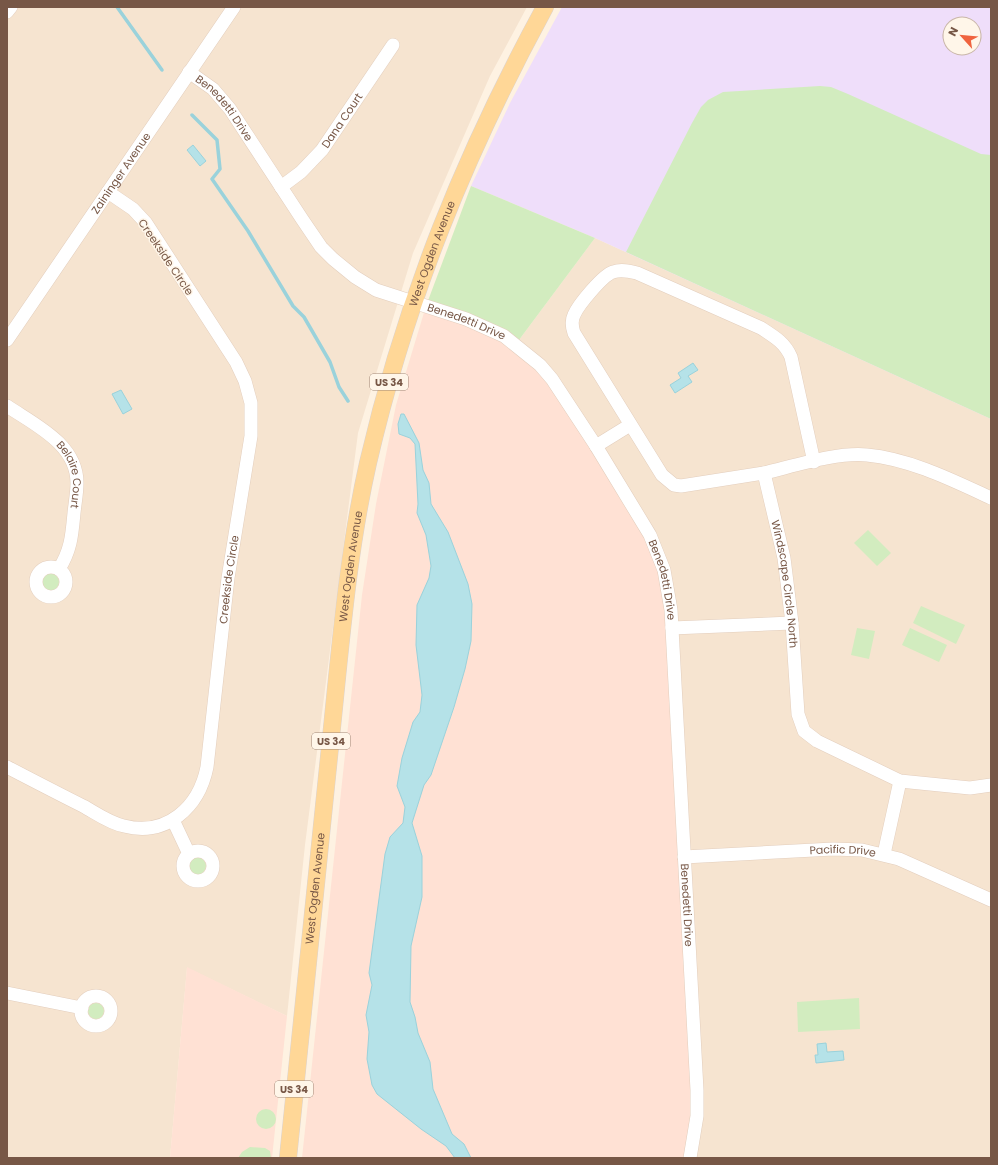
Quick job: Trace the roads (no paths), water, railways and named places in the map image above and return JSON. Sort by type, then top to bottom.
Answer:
[{"type":"main road","name":"West Ogden Avenue","points":[[288,1158],[349,573],[368,463],[388,384],[413,302],[443,220],[472,152],[545,7]]},
{"type":"street","points":[[7,12],[10,7]]},
{"type":"street","name":"Zaininger Avenue","points":[[7,340],[234,7]]},
{"type":"street","name":"Dana Court","points":[[281,187],[301,172],[322,150],[393,45]]},
{"type":"street","name":"Benedetti Drive","points":[[189,72],[221,97],[321,247],[333,259],[370,287],[481,325],[518,346],[540,365],[552,379],[596,446],[650,535],[658,552],[668,586],[672,628],[697,1090],[697,1116],[690,1158]]},
{"type":"street","name":"Creekside Circle","points":[[7,766],[114,823],[137,828],[154,827],[173,820],[188,808],[198,794],[205,780],[228,578],[251,436],[252,414],[245,381],[236,362],[146,223],[132,209],[108,192]]},
{"type":"street","points":[[814,462],[791,357],[787,347],[762,328],[637,273],[621,270],[612,272],[605,276],[577,309],[573,317],[572,326],[574,333],[662,475],[674,485],[687,486],[764,473],[852,455],[866,455],[887,458],[934,473],[991,498]]},
{"type":"street","name":"Belaire Court","points":[[7,406],[57,441],[72,460],[77,482],[71,539],[68,555],[59,569]]},
{"type":"street","points":[[596,446],[630,425]]},
{"type":"street","name":"Windscape Circle North","points":[[764,473],[784,558],[792,623],[798,714],[804,731],[817,741],[900,781],[970,788],[991,785]]},
{"type":"street","name":"Benedetti Drive","points":[[672,628],[792,623]]},
{"type":"street","points":[[884,854],[900,781]]},
{"type":"street","points":[[173,820],[189,854]]},
{"type":"street","name":"Pacific Drive","points":[[684,857],[832,849],[862,850],[884,854],[910,863],[991,900]]},
{"type":"street","points":[[7,993],[82,1008]]},
{"type":"water","points":[[193,145],[206,161],[200,166],[187,150]]},
{"type":"water","points":[[693,363],[698,370],[688,376],[692,382],[675,393],[670,385],[681,378],[678,373]]},
{"type":"water","points":[[121,390],[132,409],[123,414],[112,394]]},
{"type":"water","points":[[401,414],[404,414],[419,443],[423,470],[429,483],[431,504],[448,532],[468,584],[472,604],[471,641],[465,669],[431,775],[424,785],[412,823],[422,856],[422,897],[411,946],[410,1002],[418,1033],[430,1062],[433,1089],[452,1134],[464,1144],[471,1158],[455,1158],[446,1146],[421,1129],[377,1094],[372,1085],[367,1059],[369,1032],[366,1015],[372,985],[369,973],[385,854],[390,837],[403,823],[405,807],[397,786],[402,758],[413,722],[420,712],[422,695],[416,645],[417,605],[429,578],[431,566],[426,535],[417,513],[418,504],[415,444],[410,438],[399,434],[398,424]]},
{"type":"water","points":[[826,1043],[827,1052],[843,1051],[844,1060],[816,1063],[815,1055],[818,1055],[817,1044]]},
{"type":"waterway","points":[[117,7],[162,70]]},
{"type":"waterway","points":[[192,115],[217,140],[220,169],[212,179],[248,231],[293,306],[304,317],[330,362],[339,387],[348,401]]}]
